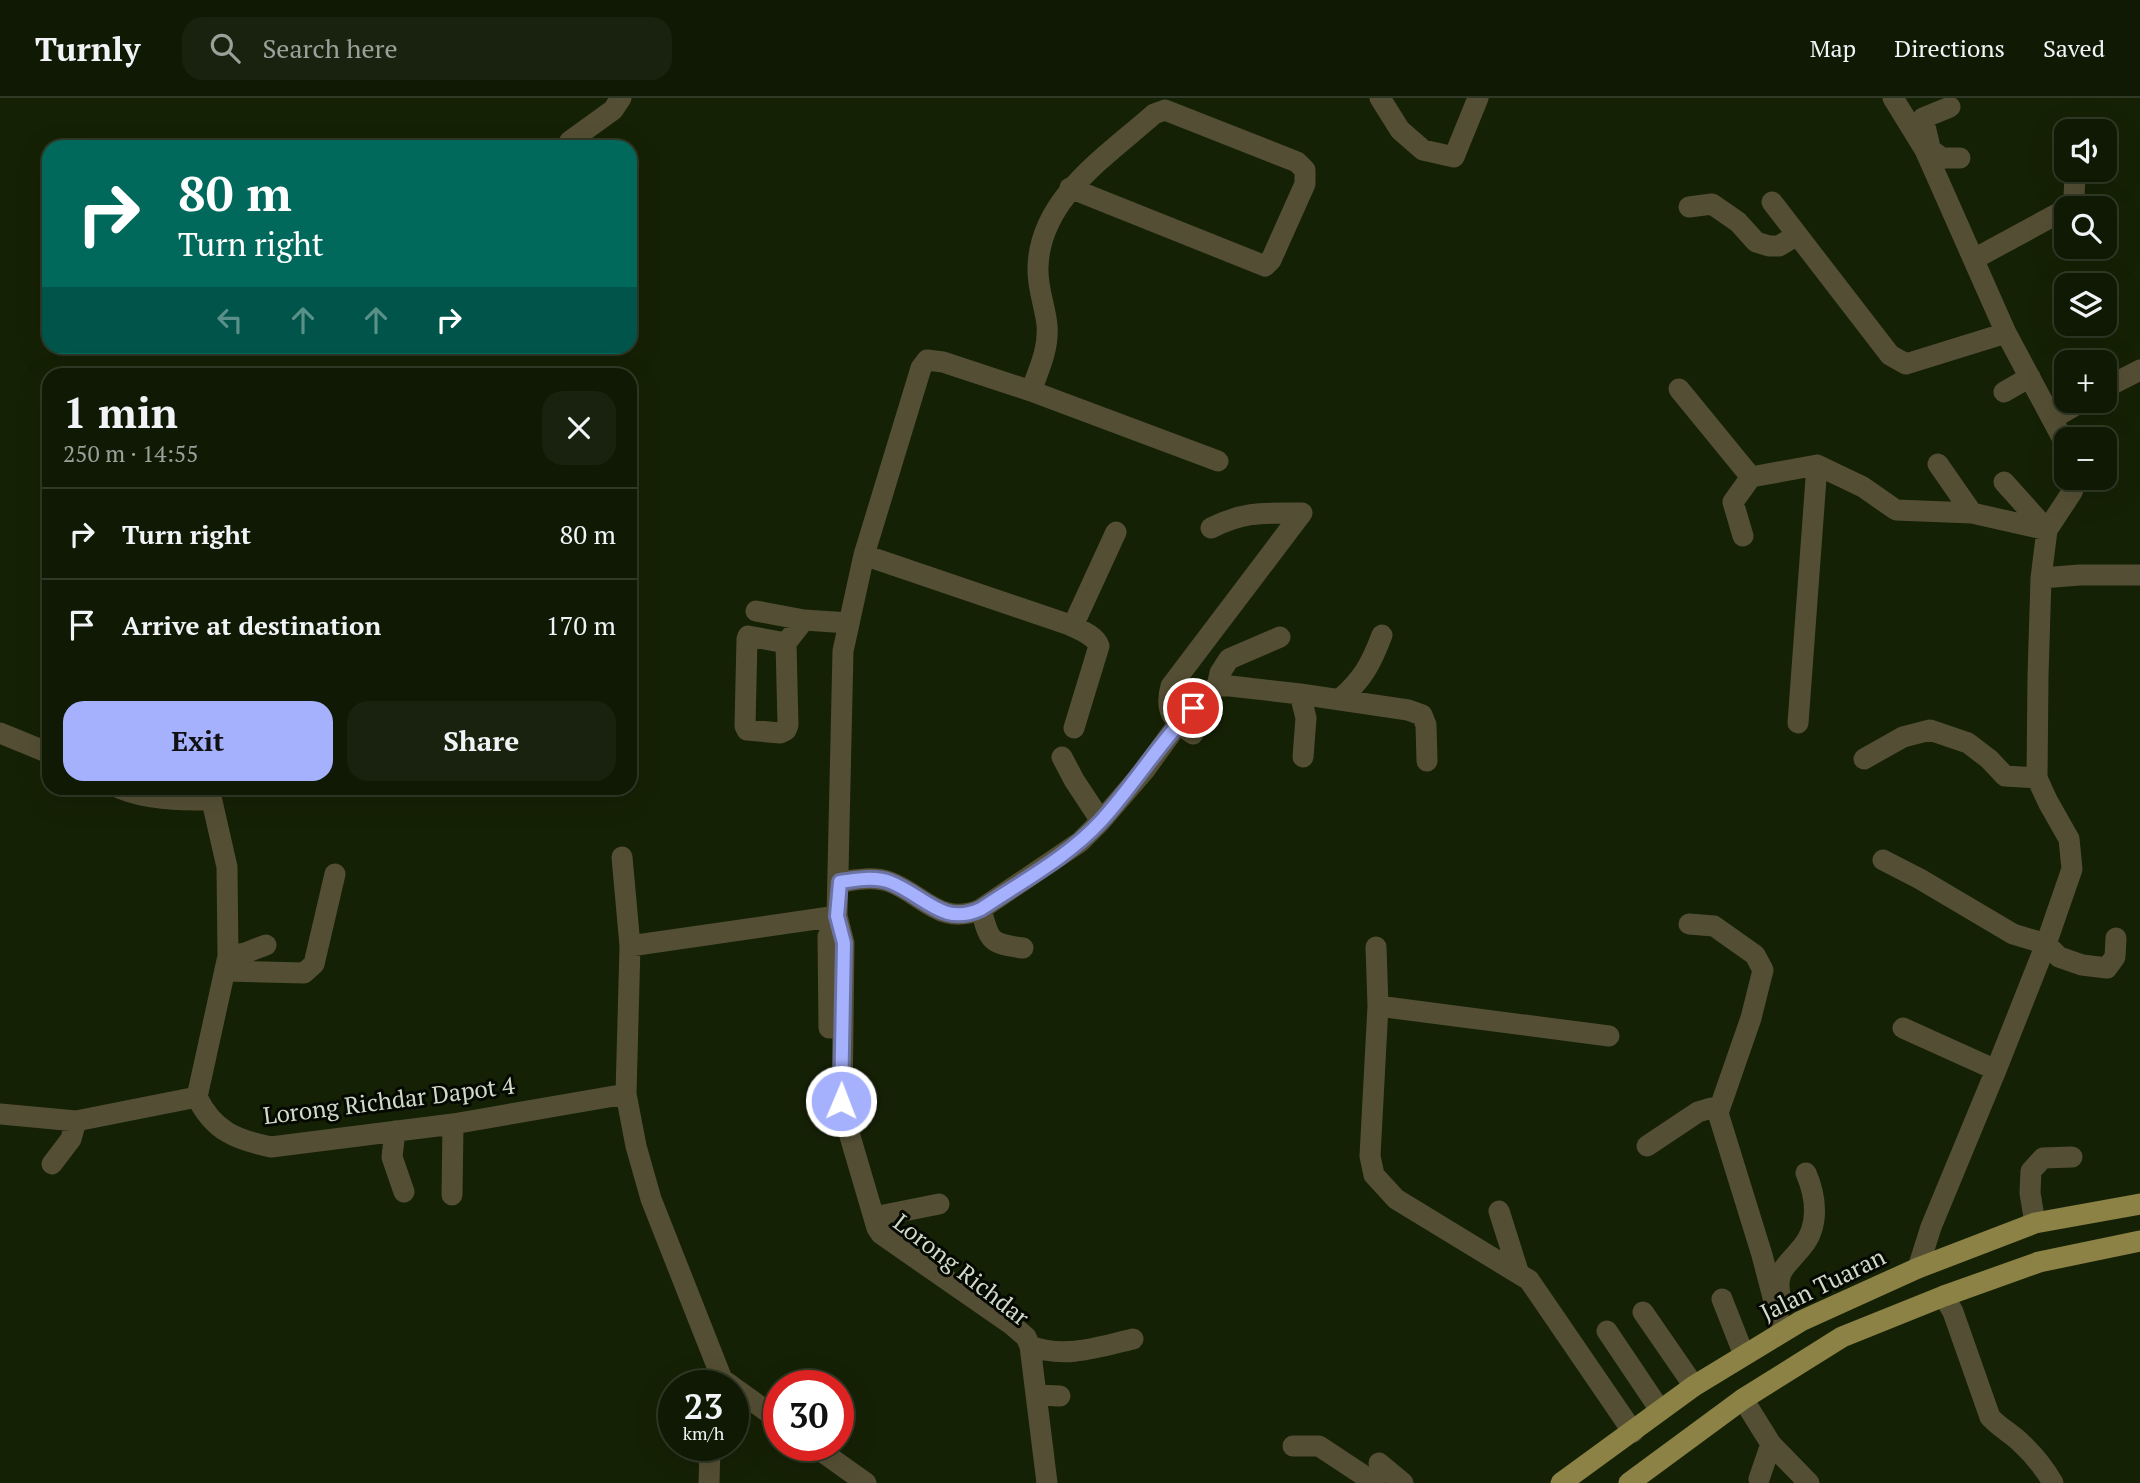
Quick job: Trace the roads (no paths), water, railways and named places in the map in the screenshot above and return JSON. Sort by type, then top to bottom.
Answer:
[{"type":"main road","name":"Jalan Tuaran","points":[[1562,1483],[1660,1410],[1801,1321],[1918,1268],[2035,1223],[2140,1204]]},
{"type":"main road","points":[[1629,1483],[1743,1399],[1842,1337],[2039,1262],[2140,1241]]},
{"type":"street","points":[[571,140],[613,110],[621,98]]},
{"type":"street","points":[[1380,98],[1400,130],[1423,150],[1454,157],[1478,98]]},
{"type":"street","points":[[1893,98],[1940,151]]},
{"type":"street","points":[[1950,107],[1923,118],[1940,151],[1974,259],[2006,333],[2056,427]]},
{"type":"street","points":[[1031,391],[1047,348],[1047,323],[1040,296],[1038,266],[1043,233],[1070,188],[1154,114],[1165,110],[1297,162],[1305,170],[1306,184],[1271,260],[1265,266],[1070,188]]},
{"type":"street","points":[[1772,202],[1890,355],[1906,364],[2006,333]]},
{"type":"street","points":[[1689,208],[1712,204],[1738,222],[1755,242],[1769,246],[1779,246],[1797,235]]},
{"type":"street","points":[[1974,259],[2054,223]]},
{"type":"street","points":[[630,946],[837,916],[840,882],[843,650],[864,555],[921,368],[927,360],[943,362],[1031,391],[1219,461]]},
{"type":"street","points":[[2117,382],[2140,370]]},
{"type":"street","points":[[2004,392],[2030,377]]},
{"type":"street","points":[[1679,389],[1751,477]]},
{"type":"street","points":[[2052,419],[2062,413]]},
{"type":"street","points":[[1938,464],[1972,513]]},
{"type":"street","points":[[1798,723],[1816,466]]},
{"type":"street","points":[[1743,536],[1733,502],[1751,477],[1816,466],[1863,487],[1896,510],[1972,513],[2047,530]]},
{"type":"street","points":[[2004,482],[2047,530]]},
{"type":"street","points":[[1918,1268],[1931,1227],[2046,944],[2072,869],[2069,839],[2038,778],[2041,578],[2047,530],[2073,490]]},
{"type":"street","points":[[1186,729],[1170,712],[1167,700],[1171,686],[1302,513],[1254,513],[1234,517],[1210,527]]},
{"type":"street","points":[[1070,625],[1076,620],[1116,532]]},
{"type":"street","points":[[864,555],[1070,625],[1098,641],[1099,646],[1074,728]]},
{"type":"street","points":[[2041,578],[2140,575]]},
{"type":"street","points":[[804,620],[786,643],[766,614],[849,623]]},
{"type":"street","points":[[1340,699],[1357,684],[1372,663],[1382,635]]},
{"type":"street","points":[[1217,686],[1220,673],[1228,659],[1280,637]]},
{"type":"street","points":[[840,882],[872,878],[889,881],[948,915],[968,915],[981,909],[1080,842],[1152,776],[1186,729],[1207,693],[1217,686],[1340,699],[1408,710],[1422,715],[1426,725],[1427,761]]},
{"type":"street","points":[[1300,694],[1306,718],[1303,757]]},
{"type":"street","points":[[1864,759],[1903,737],[1930,730],[1968,743],[2005,776],[2038,778]]},
{"type":"street","points":[[3,738],[42,751]]},
{"type":"street","points":[[1062,757],[1101,821]]},
{"type":"street","points":[[145,795],[169,800],[203,795]]},
{"type":"street","points":[[4,1112],[76,1121],[197,1097],[227,963],[228,867],[210,795]]},
{"type":"street","points":[[622,857],[630,946],[626,1094],[636,1146],[651,1199],[721,1370]]},
{"type":"street","points":[[1883,860],[1920,878],[2013,934],[2046,944],[2059,957],[2082,965],[2107,968],[2115,957],[2116,938]]},
{"type":"street","points":[[227,963],[304,973],[310,969],[314,964],[335,874]]},
{"type":"street","points":[[981,909],[988,934],[998,945],[1023,948]]},
{"type":"street","name":"Lorong Richdar","points":[[837,916],[844,943],[842,1109],[874,1217],[881,1234],[1026,1337],[1030,1346],[1047,1483]]},
{"type":"street","name":"Lorong Richdar","points":[[837,916],[828,937],[831,1105],[873,1238],[878,1245],[1019,1347],[1035,1483]]},
{"type":"street","points":[[1647,1146],[1710,1106],[1751,1018],[1763,970],[1755,955],[1714,926],[1689,924]]},
{"type":"street","points":[[227,963],[266,944]]},
{"type":"street","points":[[1376,947],[1378,1006],[1370,1156],[1374,1175],[1396,1199],[1529,1280],[1633,1432]]},
{"type":"street","points":[[1378,1006],[1609,1036]]},
{"type":"street","points":[[1903,1028],[1996,1070]]},
{"type":"street","name":"Lorong Richdar Dapot 4","points":[[197,1097],[202,1107],[223,1131],[245,1142],[271,1147],[453,1124],[626,1094]]},
{"type":"street","points":[[1710,1106],[1718,1113],[1762,1255],[1782,1332]]},
{"type":"street","points":[[52,1164],[71,1139],[76,1121]]},
{"type":"street","points":[[452,1195],[453,1124]]},
{"type":"street","points":[[395,1131],[392,1157],[404,1192]]},
{"type":"street","points":[[2035,1223],[2030,1193],[2031,1171],[2043,1158],[2071,1157]]},
{"type":"street","points":[[1801,1321],[1785,1308],[1777,1285],[1786,1263],[1804,1246],[1812,1229],[1815,1192],[1806,1173]]},
{"type":"street","points":[[874,1217],[939,1204]]},
{"type":"street","points":[[1499,1212],[1518,1271]]},
{"type":"street","points":[[1944,1296],[1990,1417],[2020,1442],[2047,1472],[2053,1483]]},
{"type":"street","points":[[1722,1299],[1744,1356]]},
{"type":"street","points":[[1643,1312],[1694,1387]]},
{"type":"street","points":[[1607,1331],[1660,1410]]},
{"type":"street","points":[[1030,1346],[1047,1352],[1081,1352],[1133,1339]]},
{"type":"street","points":[[1037,1395],[1060,1396]]},
{"type":"street","points":[[1743,1399],[1771,1444],[1809,1483]]},
{"type":"street","points":[[1759,1479],[1771,1444]]},
{"type":"street","points":[[1293,1446],[1319,1446],[1403,1483]]},
{"type":"street","points":[[709,1483],[710,1461]]},
{"type":"street","points":[[835,1461],[866,1483]]}]
